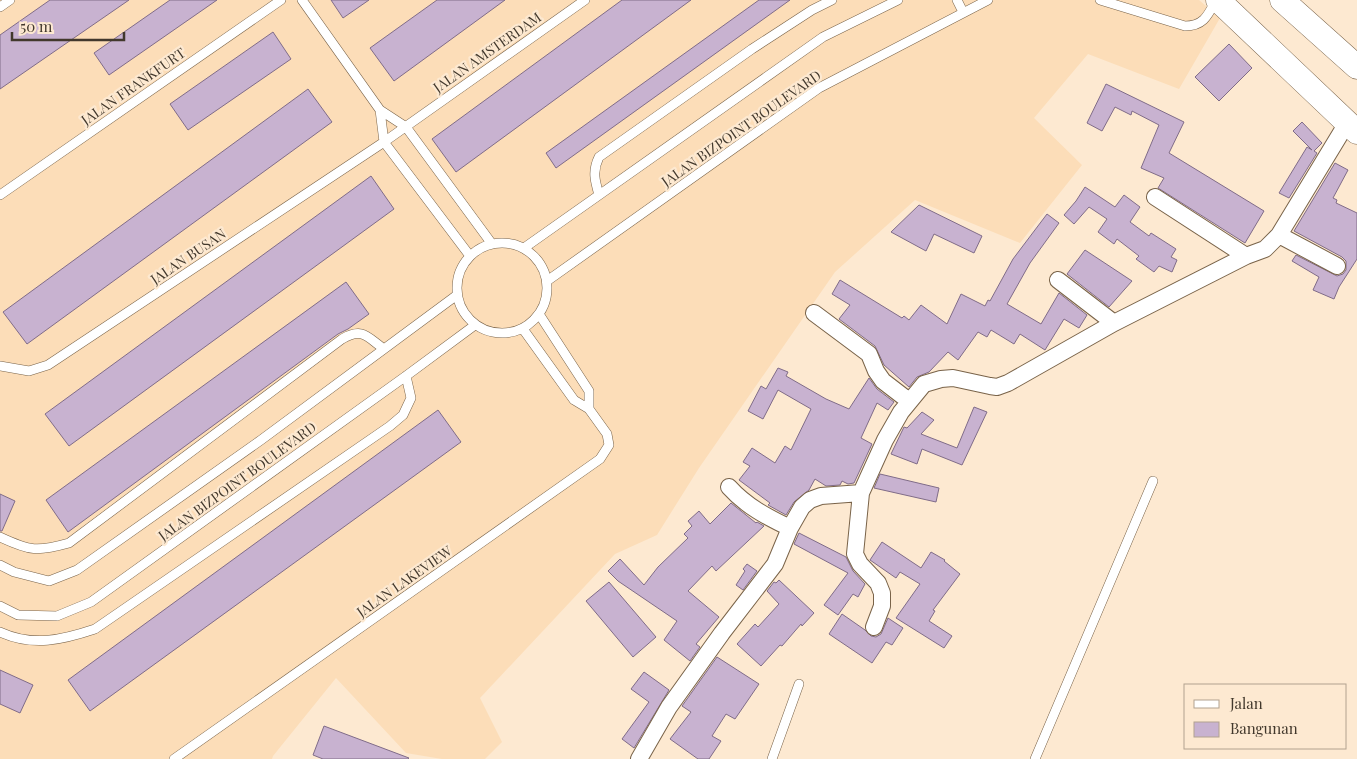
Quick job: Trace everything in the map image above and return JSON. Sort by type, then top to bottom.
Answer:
[{"type":"main road","points":[[1217,0],[1352,128]]},
{"type":"main road","points":[[1282,0],[1357,67]]},
{"type":"street","points":[[874,627],[882,606],[882,593],[878,583],[860,564],[855,554],[861,493],[885,440],[901,412],[924,384],[940,379],[953,378],[998,387],[1114,323],[1246,256],[1264,250],[1279,235],[1352,128]]},
{"type":"street","points":[[1155,197],[1246,256]]},
{"type":"street","points":[[1279,235],[1337,266]]},
{"type":"street","points":[[1058,280],[1114,323]]},
{"type":"street","points":[[814,313],[868,354],[876,372],[883,381],[909,401]]},
{"type":"street","points":[[730,487],[740,499],[767,517],[790,528]]},
{"type":"street","points":[[639,759],[669,707],[775,564],[790,528],[802,507],[810,500],[821,496],[861,493]]},
{"type":"lane","points":[[0,7],[10,0]]},
{"type":"lane","name":"JALAN FRANKFURT","points":[[0,195],[282,0]]},
{"type":"lane","points":[[302,0],[380,110],[406,127],[492,244]]},
{"type":"lane","name":"JALAN AMSTERDAM","points":[[384,142],[585,0]]},
{"type":"lane","points":[[599,195],[594,174],[600,157],[752,49],[812,10],[832,0]]},
{"type":"lane","name":"JALAN BIZPOINT BOULEVARD","points":[[524,248],[823,37],[898,0]]},
{"type":"lane","points":[[957,0],[963,12]]},
{"type":"lane","name":"JALAN BIZPOINT BOULEVARD","points":[[547,281],[819,88],[988,0]]},
{"type":"lane","points":[[1100,0],[1185,26],[1194,26],[1200,24],[1206,18],[1217,0]]},
{"type":"lane","points":[[380,110],[384,142],[470,256]]},
{"type":"lane","name":"JALAN BUSAN","points":[[0,366],[29,371],[48,365],[384,142]]},
{"type":"lane","points":[[492,244],[508,244],[524,248],[539,262],[547,281],[546,298],[539,314],[523,329],[507,334],[490,332],[475,325],[463,312],[457,295],[458,281],[462,268],[470,256],[492,244]]},
{"type":"lane","name":"JALAN BIZPOINT BOULEVARD","points":[[0,565],[14,572],[49,581],[77,570],[261,440],[457,295]]},
{"type":"lane","points":[[539,314],[589,391],[589,409]]},
{"type":"lane","name":"JALAN BIZPOINT BOULEVARD","points":[[0,606],[18,615],[57,616],[91,602],[475,325]]},
{"type":"lane","points":[[523,329],[574,400],[589,409]]},
{"type":"lane","points":[[0,537],[33,550],[69,543],[342,339],[352,334],[360,333],[384,349]]},
{"type":"lane","points":[[0,632],[10,636],[38,641],[64,639],[95,629],[390,426],[403,415],[411,398],[406,376]]},
{"type":"lane","name":"JALAN LAKEVIEW","points":[[174,759],[600,460],[609,445],[607,434],[589,409]]},
{"type":"lane","points":[[1035,759],[1153,481]]},
{"type":"lane","points":[[772,759],[799,684]]},
{"type":"shaded area","points":[[0,0],[1199,0],[1220,18],[1179,89],[1088,54],[1034,118],[1082,165],[1020,243],[915,200],[835,272],[699,468],[657,535],[615,554],[480,698],[502,742],[485,759],[442,759],[406,753],[336,678],[272,759],[0,759]]},
{"type":"building","points":[[50,0],[129,0],[0,89],[0,35]]},
{"type":"building","points":[[170,0],[217,0],[109,75],[94,53]]},
{"type":"building","points":[[331,0],[369,0],[343,18]]},
{"type":"building","points":[[437,0],[505,0],[394,81],[370,48]]},
{"type":"building","points":[[622,0],[691,0],[456,172],[432,139]]},
{"type":"building","points":[[759,0],[790,0],[556,168],[546,153]]},
{"type":"building","points":[[273,32],[291,59],[188,130],[170,104]]},
{"type":"building","points":[[1229,44],[1252,68],[1219,101],[1195,77]]},
{"type":"building","points":[[1106,84],[1184,122],[1169,153],[1264,211],[1245,243],[1158,188],[1164,178],[1141,168],[1159,125],[1132,111],[1131,115],[1115,107],[1102,131],[1087,123]]},
{"type":"building","points":[[308,89],[332,122],[27,344],[3,312]]},
{"type":"building","points":[[1302,122],[1322,143],[1314,151],[1317,153],[1289,198],[1279,193],[1307,147],[1312,150],[1293,131]]},
{"type":"building","points":[[1335,163],[1348,170],[1333,198],[1337,200],[1336,203],[1357,213],[1357,259],[1339,287],[1334,299],[1313,290],[1319,277],[1292,261],[1296,255],[1337,276],[1343,274],[1346,270],[1346,261],[1342,257],[1294,231]]},
{"type":"building","points":[[371,176],[394,209],[69,446],[45,414]]},
{"type":"building","points":[[1085,187],[1115,207],[1124,195],[1140,207],[1130,222],[1149,236],[1151,233],[1176,249],[1171,257],[1177,260],[1172,272],[1159,266],[1154,272],[1136,259],[1139,256],[1117,239],[1114,244],[1098,232],[1107,219],[1089,207],[1074,224],[1064,215]]},
{"type":"building","points":[[919,205],[982,236],[974,253],[934,234],[926,251],[891,232]]},
{"type":"building","points":[[1047,214],[1059,223],[1030,263],[1007,304],[1041,324],[1059,293],[1087,315],[1079,328],[1064,319],[1045,350],[1020,334],[1014,344],[991,330],[987,337],[978,332],[958,360],[948,352],[929,372],[917,377],[909,387],[884,365],[875,346],[839,319],[850,305],[832,294],[840,280],[902,318],[904,316],[909,320],[921,305],[947,324],[961,294],[985,306],[988,300],[990,301],[1013,259]]},
{"type":"building","points":[[1085,250],[1132,281],[1109,307],[1067,274]]},
{"type":"building","points":[[346,282],[369,314],[338,334],[68,532],[46,500]]},
{"type":"building","points":[[778,368],[788,372],[786,376],[826,399],[849,409],[869,378],[877,389],[894,402],[888,410],[877,403],[861,438],[872,444],[854,483],[848,484],[842,481],[840,485],[826,486],[815,479],[809,490],[794,502],[786,515],[768,505],[770,503],[739,480],[750,466],[743,462],[752,448],[775,463],[785,446],[791,450],[811,409],[778,390],[763,419],[748,411],[761,386],[766,389]]},
{"type":"building","points":[[974,407],[987,412],[962,465],[922,449],[917,464],[891,454],[904,427],[907,428],[922,412],[934,420],[921,434],[957,448]]},
{"type":"building","points":[[438,410],[461,442],[90,711],[68,680]]},
{"type":"building","points":[[880,474],[939,488],[936,502],[874,488]]},
{"type":"building","points":[[0,494],[15,501],[2,531],[0,531]]},
{"type":"building","points":[[731,503],[756,523],[764,526],[716,571],[712,566],[688,591],[719,617],[696,644],[700,647],[690,661],[664,640],[677,621],[618,581],[608,571],[620,559],[644,585],[658,567],[688,538],[684,534],[692,526],[688,521],[699,511],[710,524]]},
{"type":"building","points":[[799,533],[846,557],[853,571],[865,584],[858,597],[853,594],[838,615],[824,605],[848,573],[794,544]]},
{"type":"building","points":[[882,542],[921,568],[931,552],[945,560],[960,574],[933,610],[935,611],[929,621],[952,636],[944,648],[896,618],[920,584],[900,572],[896,578],[870,560]]},
{"type":"building","points":[[747,564],[757,571],[743,590],[736,585]]},
{"type":"building","points":[[779,580],[814,613],[761,666],[737,644],[755,624],[758,627],[779,604],[767,591],[774,582],[776,583]]},
{"type":"building","points":[[609,582],[656,637],[633,657],[586,601]]},
{"type":"building","points":[[842,614],[871,636],[876,637],[881,634],[888,618],[903,628],[892,645],[886,642],[872,663],[829,634]]},
{"type":"building","points":[[717,657],[759,684],[735,719],[726,714],[712,736],[721,741],[709,759],[698,759],[670,739],[691,712],[682,706]]},
{"type":"building","points":[[0,670],[33,685],[20,713],[0,704]]},
{"type":"building","points":[[644,672],[669,690],[634,748],[622,739],[649,702],[631,689]]},
{"type":"building","points":[[324,726],[409,758],[323,759],[313,755]]}]
